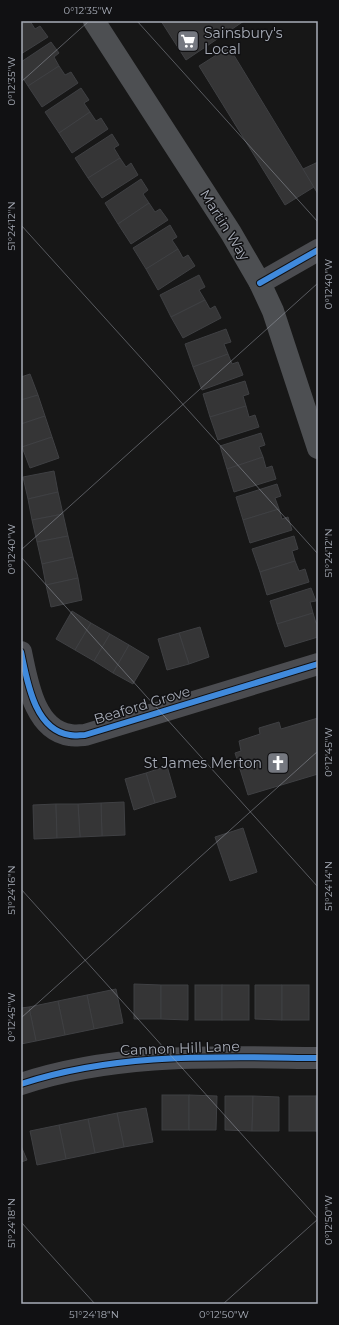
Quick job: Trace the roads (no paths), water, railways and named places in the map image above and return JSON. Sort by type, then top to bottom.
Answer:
[{"type":"main road","name":"Martin Way","points":[[94,21],[231,233],[260,282],[273,311],[318,448]]},
{"type":"street","points":[[260,282],[318,250]]},
{"type":"street","name":"Beaford Grove","points":[[21,652],[31,696],[42,717],[56,730],[69,735],[85,735],[318,664]]},
{"type":"street","name":"Cannon Hill Lane","points":[[21,1084],[66,1072],[124,1061],[158,1058],[318,1058]]},
{"type":"place","name":"Sainsbury's Local","points":[[188,41]]},
{"type":"place","name":"St James Merton","points":[[278,763]]}]
